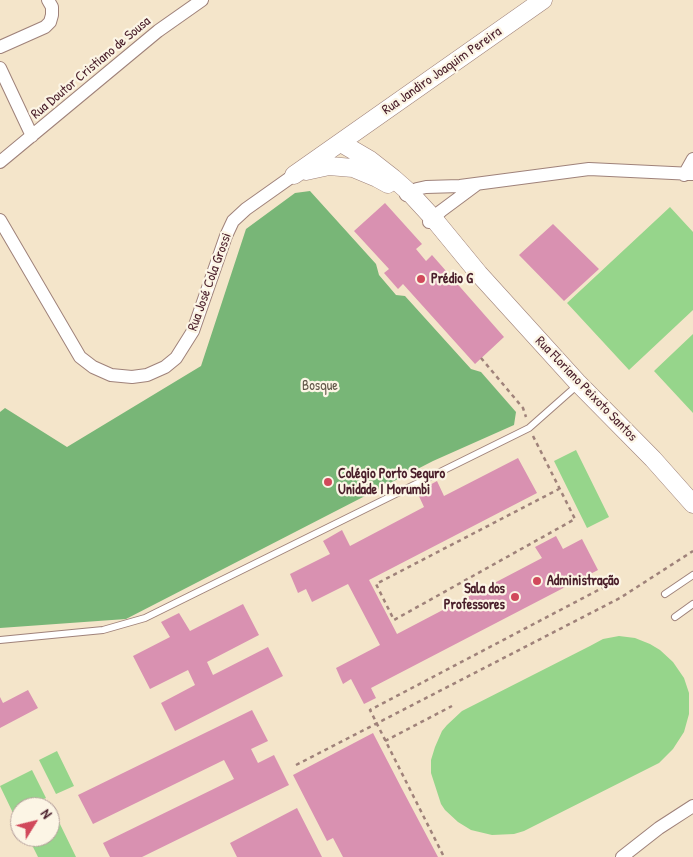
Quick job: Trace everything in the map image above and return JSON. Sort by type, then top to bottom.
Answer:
[{"type":"street","points":[[0,47],[44,27],[50,22],[52,7],[48,0]]},
{"type":"street","name":"Rua Doutor Cristiano de Sousa","points":[[0,162],[158,32],[202,0]]},
{"type":"street","name":"Rua Jandiro Joaquim Pereira","points":[[341,143],[543,0]]},
{"type":"street","points":[[0,68],[32,136]]},
{"type":"street","name":"Rua José Cola Grossi","points":[[0,220],[80,357],[93,367],[111,376],[132,377],[147,375],[165,367],[176,358],[193,332],[226,236],[233,221],[246,209],[294,174],[341,143]]},
{"type":"street","name":"Rua Floriano Peixoto Santos","points":[[341,143],[370,160],[393,178],[577,382],[653,459],[693,504]]},
{"type":"street","points":[[408,194],[426,187],[460,186],[588,169],[689,174],[693,159]]},
{"type":"street","name":"Rua Floriano Peixoto Santos","points":[[294,174],[328,166],[353,168],[408,194]]},
{"type":"street","points":[[431,220],[478,184]]},
{"type":"street","points":[[622,857],[659,828],[693,806]]},
{"type":"lane","points":[[0,640],[103,630],[145,618],[529,428],[572,390],[577,382]]},
{"type":"lane","points":[[665,594],[693,575]]},
{"type":"lane","points":[[675,617],[693,604]]},
{"type":"path","points":[[559,489],[376,584],[394,620],[575,519]]},
{"type":"path","points":[[296,765],[620,598],[693,551]]},
{"type":"path","points":[[443,855],[370,710],[606,586]]},
{"type":"path","points":[[385,741],[452,706]]},
{"type":"green space","name":"Bosque","points":[[310,191],[376,264],[379,275],[396,295],[405,296],[471,369],[481,372],[516,412],[514,425],[433,461],[126,619],[0,628],[0,412],[5,408],[67,447],[201,366],[246,229],[295,193]]},
{"type":"green space","points":[[670,207],[693,232],[693,310],[629,370],[567,303]]},
{"type":"green space","points":[[693,334],[693,413],[654,371]]},
{"type":"green space","points":[[576,450],[609,517],[587,528],[554,461]]},
{"type":"green space","points":[[619,636],[635,638],[660,650],[673,662],[684,678],[689,693],[689,714],[684,732],[673,749],[659,763],[524,831],[514,834],[492,835],[471,830],[458,822],[445,810],[441,804],[431,773],[431,760],[442,731],[447,725],[462,711],[603,639]]},
{"type":"green space","points":[[57,751],[74,786],[56,794],[39,760]]},
{"type":"green space","points":[[32,770],[46,797],[10,797],[10,807],[0,786]]},
{"type":"green space","points":[[60,824],[76,857],[38,857],[33,847],[60,847]]},
{"type":"building","name":"Prédio G","points":[[385,203],[422,244],[416,249],[426,261],[432,255],[504,337],[475,364],[403,284],[398,289],[384,273],[389,269],[354,231]]},
{"type":"building","points":[[553,224],[599,269],[564,301],[519,255]]},
{"type":"building","name":"Administração","points":[[518,458],[537,493],[369,580],[397,634],[542,558],[535,547],[556,536],[563,549],[582,539],[598,570],[371,688],[376,698],[364,704],[351,679],[343,684],[336,668],[380,645],[348,584],[312,602],[306,589],[298,593],[290,574],[330,554],[323,541],[342,530],[350,546],[424,507],[417,492],[437,481],[444,496]]},
{"type":"building","points":[[243,604],[259,635],[207,662],[213,675],[268,647],[283,676],[175,731],[161,703],[195,685],[188,670],[150,689],[133,656],[170,637],[161,622],[179,613],[190,631]]},
{"type":"building","points":[[28,690],[38,708],[0,728],[0,697],[3,703]]},
{"type":"building","points":[[252,710],[268,741],[251,749],[258,763],[274,755],[289,785],[142,857],[110,857],[103,843],[234,779],[224,760],[93,824],[78,795]]},
{"type":"building","points":[[373,733],[438,857],[343,857],[333,838],[327,841],[293,775]]},
{"type":"building","points":[[297,808],[322,857],[237,857],[230,843]]},
{"type":"place","name":"Prédio G","points":[[421,279]]},
{"type":"place","name":"Colégio Porto Seguro Unidade I Morumbi","points":[[328,482]]},
{"type":"place","name":"Administração","points":[[537,581]]},
{"type":"place","name":"Sala dos Professores","points":[[515,597]]}]
